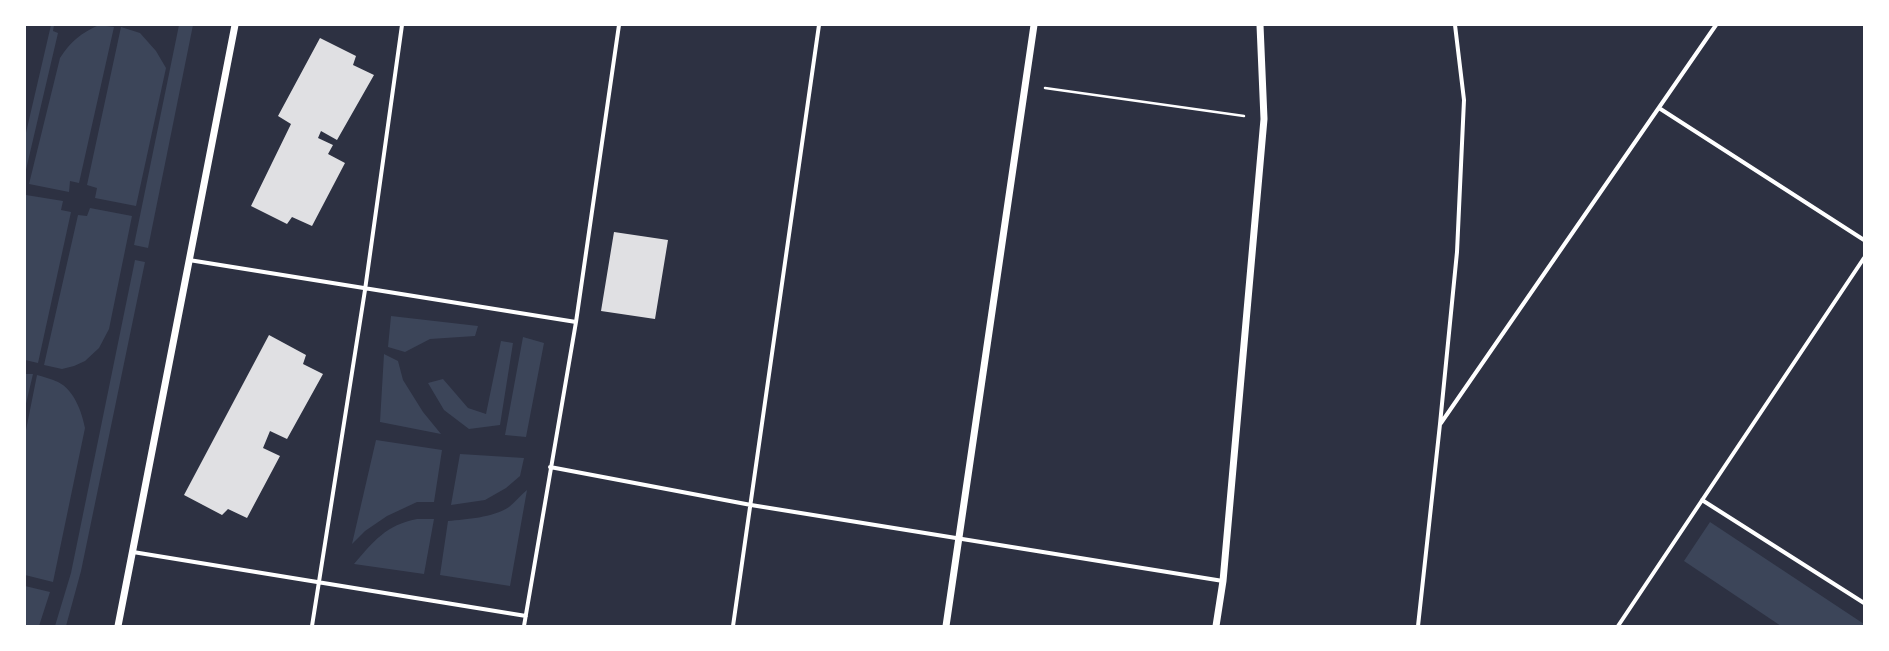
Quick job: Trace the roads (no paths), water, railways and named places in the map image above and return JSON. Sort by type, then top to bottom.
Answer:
[{"type":"street","points":[[118,626],[235,25]]},
{"type":"street","points":[[312,626],[365,290],[402,25]]},
{"type":"street","points":[[524,626],[576,322],[620,25]]},
{"type":"street","points":[[733,626],[818,25]]},
{"type":"street","points":[[946,626],[1034,25]]},
{"type":"street","points":[[1216,626],[1223,581],[1264,119],[1260,25]]},
{"type":"street","points":[[1418,626],[1457,252],[1464,100],[1455,25]]},
{"type":"street","points":[[1440,424],[1716,25]]},
{"type":"street","points":[[1660,108],[1864,240]]},
{"type":"street","points":[[1618,626],[1864,258]]},
{"type":"street","points":[[189,260],[365,290],[576,322]]},
{"type":"street","points":[[550,467],[751,505],[1223,581]]},
{"type":"street","points":[[1702,500],[1864,603]]},
{"type":"street","points":[[132,552],[526,616]]}]
